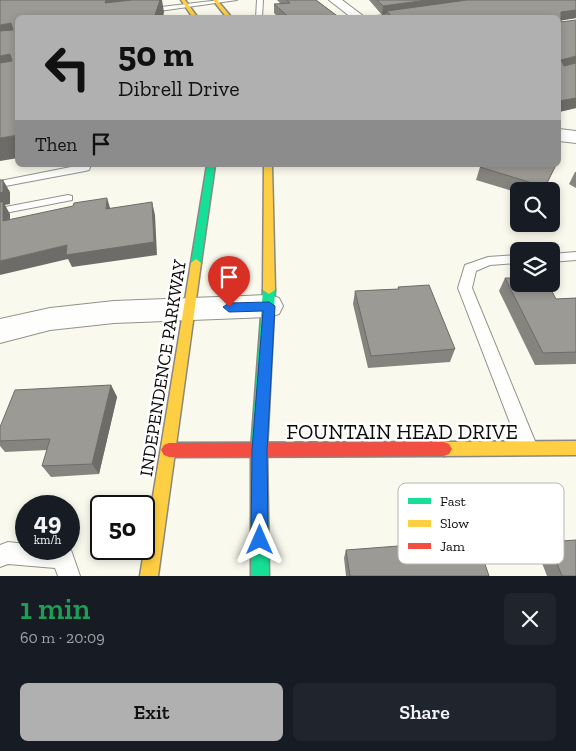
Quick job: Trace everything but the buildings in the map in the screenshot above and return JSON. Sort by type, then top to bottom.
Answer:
[{"type":"main road","points":[[217,2],[228,15]]},
{"type":"main road","points":[[186,3],[194,15]]},
{"type":"main road","name":"INDEPENDENCE PARKWAY","points":[[148,576],[169,450],[211,167]]},
{"type":"main road","points":[[260,576],[259,450],[269,306],[268,167]]},
{"type":"main road","name":"FOUNTAIN HEAD DRIVE","points":[[169,450],[576,448]]},
{"type":"street","points":[[335,0],[356,15]]},
{"type":"street","points":[[561,135],[576,137]]},
{"type":"street","points":[[0,331],[50,319],[190,308],[269,306]]},
{"type":"lane","points":[[118,15],[186,3],[234,0]]},
{"type":"lane","points":[[259,15],[260,0]]},
{"type":"lane","points":[[395,15],[414,12]]},
{"type":"lane","points":[[0,184],[84,167]]},
{"type":"lane","points":[[0,211],[68,198]]},
{"type":"lane","points":[[560,257],[576,256]]},
{"type":"lane","points":[[510,260],[477,263],[470,268],[464,288],[529,449]]},
{"type":"lane","points":[[0,556],[8,553],[63,558],[69,576]]},
{"type":"traffic: fast","points":[[196,263],[211,167]]},
{"type":"traffic: fast","points":[[260,576],[259,450],[269,290]]},
{"type":"traffic: slow","points":[[183,0],[194,15]]},
{"type":"traffic: slow","points":[[215,0],[228,15]]},
{"type":"traffic: slow","points":[[268,167],[269,290]]},
{"type":"traffic: slow","points":[[149,576],[196,263]]},
{"type":"traffic: slow","points":[[444,449],[576,448]]},
{"type":"traffic: jam","points":[[169,450],[444,449]]},
{"type":"route","points":[[229,307],[269,306],[259,450],[260,540]]}]
